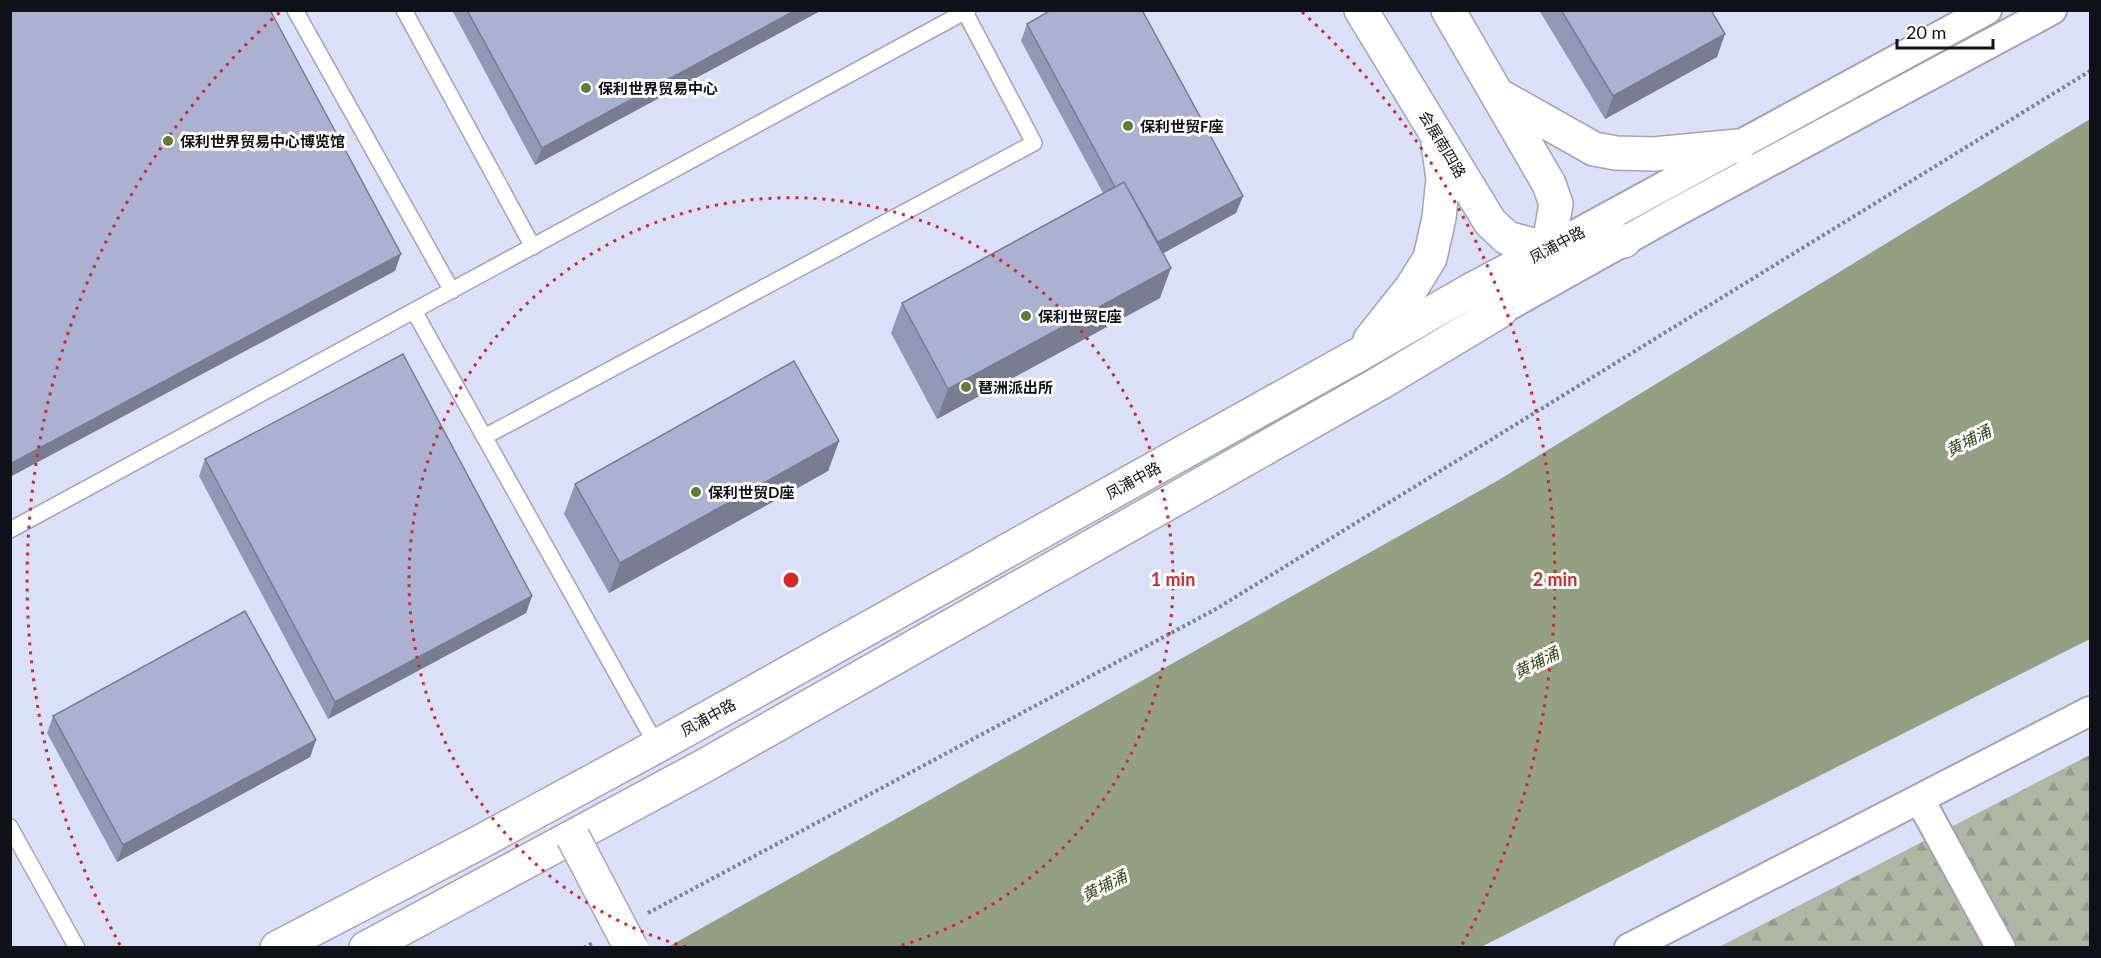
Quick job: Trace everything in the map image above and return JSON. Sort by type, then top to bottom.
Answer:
[{"type":"street","name":"会展南四路","points":[[1361,10],[1490,222],[1507,237],[1548,249],[1624,241]]},
{"type":"street","points":[[1448,10],[1549,184],[1556,204],[1548,249],[1500,311]]},
{"type":"street","name":"凤浦中路","points":[[277,948],[657,746],[1471,290],[1987,10]]},
{"type":"street","name":"凤浦中路","points":[[366,948],[712,762],[1380,383],[1500,311],[1624,241],[2052,10]]},
{"type":"street","points":[[1498,94],[1594,149],[1616,153],[1654,154],[1738,146]]},
{"type":"street","points":[[1358,355],[1412,288],[1430,258],[1439,218],[1443,179],[1436,132]]},
{"type":"street","points":[[1629,948],[2091,711]]},
{"type":"street","points":[[1920,800],[2001,948]]},
{"type":"street","points":[[573,837],[631,948]]},
{"type":"lane","points":[[295,10],[452,291]]},
{"type":"lane","points":[[404,10],[533,248]]},
{"type":"lane","points":[[10,530],[966,11],[1034,143],[484,437]]},
{"type":"lane","points":[[414,311],[657,746]]},
{"type":"lane","points":[[10,826],[77,948]]},
{"type":"path","points":[[647,914],[1216,609],[2091,71]]},
{"type":"path","points":[[584,948],[594,942]]},
{"type":"green space","points":[[2090,755],[2090,947],[1719,947]]},
{"type":"water","name":"黄埔涌","points":[[2090,119],[2090,639],[1481,947],[668,947],[1497,481]]},
{"type":"building","name":"保利世界贸易中心博览馆","points":[[10,10],[270,10],[401,254],[10,464]]},
{"type":"building","name":"保利世界贸易中心","points":[[467,10],[796,10],[542,148]]},
{"type":"building","name":"保利世贸F座","points":[[1051,10],[1142,10],[1243,196],[1158,242],[1124,182],[1115,187],[1027,24]]},
{"type":"building","points":[[1561,10],[1711,10],[1725,34],[1613,96]]},
{"type":"building","name":"保利世贸E座","points":[[1124,182],[1171,268],[948,389],[902,303]]},
{"type":"building","points":[[403,354],[532,596],[335,702],[205,459]]},
{"type":"building","name":"保利世贸D座","points":[[794,361],[839,441],[620,563],[575,484]]},
{"type":"building","points":[[245,611],[316,740],[123,845],[53,716]]},
{"type":"place","name":"保利世界贸易中心","points":[[586,88]]},
{"type":"place","name":"保利世贸F座","points":[[1128,126]]},
{"type":"place","name":"保利世界贸易中心博览馆","points":[[168,141]]},
{"type":"place","name":"保利世贸E座","points":[[1026,316]]},
{"type":"place","name":"琶洲派出所","points":[[966,387]]},
{"type":"place","name":"保利世贸D座","points":[[696,492]]}]
